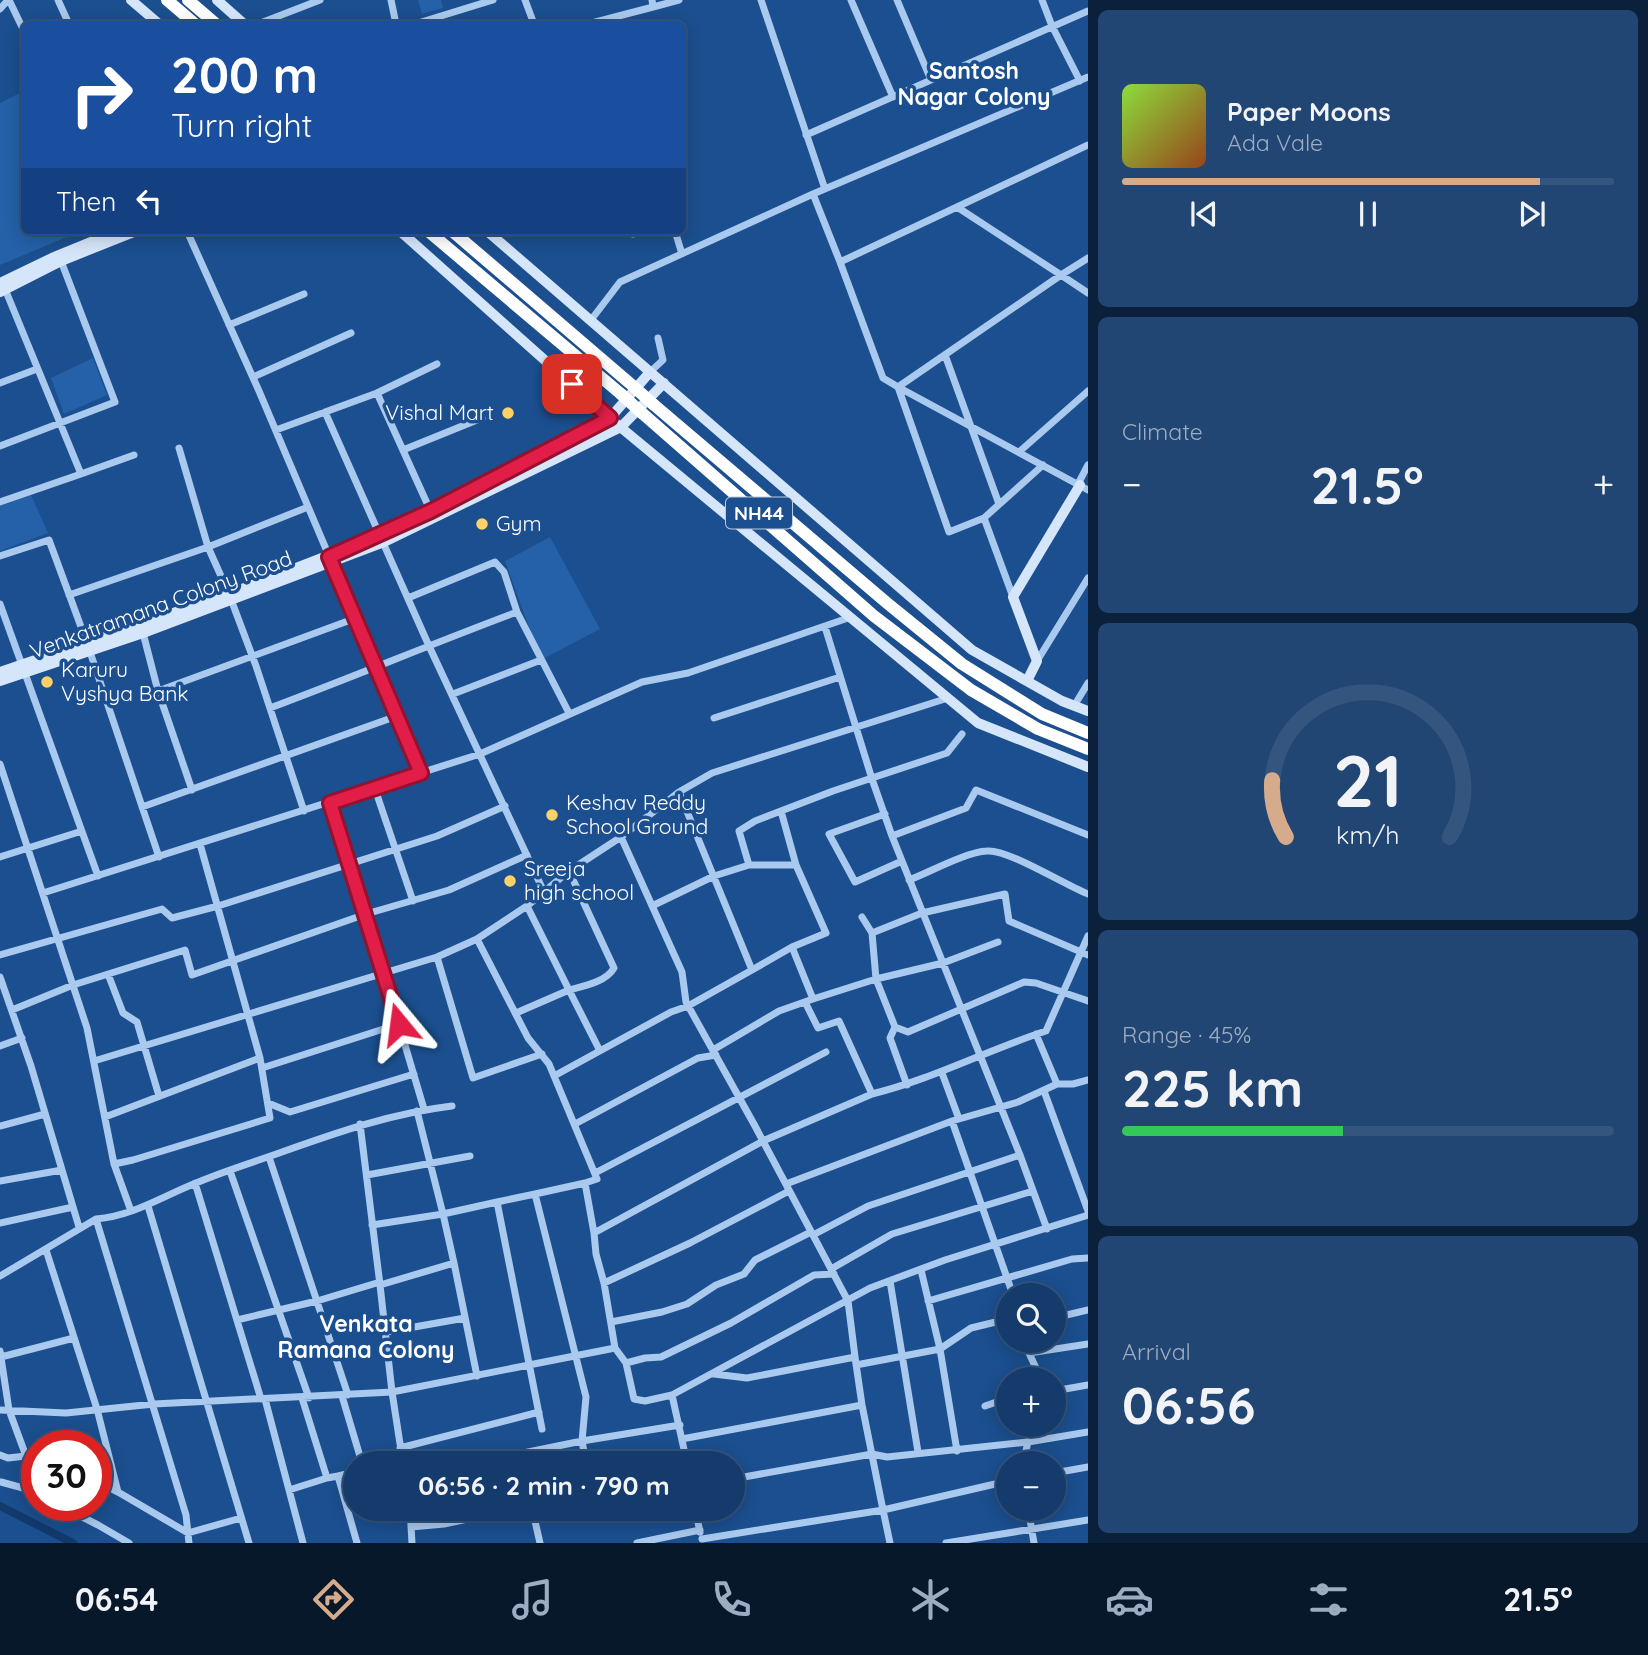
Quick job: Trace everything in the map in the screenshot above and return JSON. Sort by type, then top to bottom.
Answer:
[{"type":"highway","points":[[167,0],[192,21]]},
{"type":"highway","points":[[188,0],[212,21]]},
{"type":"highway","name":"NH44","points":[[433,235],[621,394],[874,616],[965,686],[1038,729],[1088,749]]},
{"type":"highway","name":"NH44","points":[[457,235],[962,664],[1042,714],[1088,733]]},
{"type":"street","points":[[0,9],[9,0],[21,25]]},
{"type":"street","points":[[58,0],[68,21]]},
{"type":"street","points":[[131,0],[156,21]]},
{"type":"street","points":[[217,0],[241,21]]},
{"type":"street","points":[[266,21],[320,0]]},
{"type":"street","points":[[391,0],[395,21]]},
{"type":"street","points":[[425,21],[493,0]]},
{"type":"street","points":[[525,0],[533,21]]},
{"type":"street","points":[[597,21],[652,4],[680,0]]},
{"type":"street","points":[[761,0],[825,189]]},
{"type":"street","points":[[851,0],[893,97]]},
{"type":"street","points":[[897,0],[931,80]]},
{"type":"street","points":[[591,320],[620,282],[813,194],[1084,79],[1052,26],[1042,0]]},
{"type":"street","points":[[806,135],[1088,11]]},
{"type":"street","points":[[840,262],[1088,145]]},
{"type":"street","points":[[813,194],[883,378],[1082,486]]},
{"type":"street","points":[[957,207],[1088,293]]},
{"type":"street","points":[[2,288],[52,258],[105,235]]},
{"type":"street","points":[[2,288],[126,235]]},
{"type":"street","points":[[189,235],[276,430],[421,773]]},
{"type":"street","points":[[404,235],[610,418],[978,723],[1088,767]]},
{"type":"street","points":[[493,235],[972,650],[1088,712]]},
{"type":"street","points":[[677,235],[682,254]]},
{"type":"street","points":[[898,387],[1088,258]]},
{"type":"street","points":[[0,446],[115,402],[61,261]]},
{"type":"street","points":[[2,288],[81,474]]},
{"type":"street","points":[[229,325],[304,294]]},
{"type":"street","points":[[253,377],[351,333]]},
{"type":"street","points":[[377,393],[432,516],[610,418],[663,360],[658,338]]},
{"type":"street","points":[[945,355],[999,504]]},
{"type":"street","points":[[276,430],[377,393],[437,364]]},
{"type":"street","points":[[0,383],[37,369]]},
{"type":"street","name":"Venkatramana Colony Road","points":[[0,681],[88,647],[143,633],[383,539],[621,427],[664,383]]},
{"type":"street","points":[[898,387],[949,532],[984,518],[1043,465]]},
{"type":"street","points":[[1019,452],[1088,391]]},
{"type":"street","points":[[325,412],[429,646],[544,892]]},
{"type":"street","points":[[403,450],[482,418]]},
{"type":"street","points":[[179,448],[208,547],[253,657],[304,811]]},
{"type":"street","points":[[0,502],[134,455]]},
{"type":"street","points":[[1013,597],[1082,486],[1088,465]]},
{"type":"street","points":[[69,595],[208,547],[308,507]]},
{"type":"street","points":[[984,518],[1037,660]]},
{"type":"street","points":[[0,556],[49,540],[159,857]]},
{"type":"street","points":[[408,598],[495,562],[504,572],[517,612],[569,713]]},
{"type":"street","points":[[1027,681],[1088,578]]},
{"type":"street","points":[[88,647],[230,598]]},
{"type":"street","points":[[0,604],[98,876]]},
{"type":"street","points":[[270,708],[517,612]]},
{"type":"street","points":[[43,893],[480,754],[642,682],[688,673],[851,617]]},
{"type":"street","points":[[158,691],[356,618]]},
{"type":"street","points":[[825,627],[892,835],[1003,1106],[1047,1228]]},
{"type":"street","points":[[143,633],[158,691],[192,790]]},
{"type":"street","points":[[453,694],[541,660]]},
{"type":"street","points":[[0,672],[25,670]]},
{"type":"street","points":[[714,718],[840,677]]},
{"type":"street","points":[[1074,706],[1088,683]]},
{"type":"street","points":[[93,1061],[437,957],[477,939],[527,906],[569,871],[621,837],[679,792],[712,773],[948,698]]},
{"type":"street","points":[[142,807],[397,716]]},
{"type":"street","points":[[749,865],[739,831],[781,811],[947,752],[962,734]]},
{"type":"street","points":[[0,764],[87,1028],[114,1164],[131,1211]]},
{"type":"street","points":[[374,786],[412,901]]},
{"type":"street","points":[[892,835],[966,808],[976,790],[1088,835]]},
{"type":"street","points":[[679,792],[752,970]]},
{"type":"street","points":[[330,803],[414,1074],[430,1163],[477,1376]]},
{"type":"street","points":[[0,955],[162,909],[172,918],[218,906],[437,835],[505,806]]},
{"type":"street","points":[[554,1076],[671,1012],[688,1006],[792,947],[826,933],[796,865],[781,811]]},
{"type":"street","points":[[885,814],[829,834],[855,882],[902,861]]},
{"type":"street","points":[[0,857],[82,831]]},
{"type":"street","points":[[621,837],[682,972],[686,1002],[848,1301],[862,1405],[890,1543]]},
{"type":"street","points":[[114,1164],[270,1118],[260,1058],[200,844]]},
{"type":"street","points":[[909,880],[988,850],[1088,894]]},
{"type":"street","points":[[12,1010],[73,985],[185,950],[192,975],[366,915],[449,890],[527,855]]},
{"type":"street","points":[[652,906],[715,876],[749,865],[796,865]]},
{"type":"street","points":[[516,1013],[605,977],[614,968],[569,871]]},
{"type":"street","points":[[873,933],[922,913],[1005,894],[1009,921],[1084,953]]},
{"type":"street","points":[[527,906],[600,1051]]},
{"type":"street","points":[[862,917],[873,933],[876,979],[895,1027],[890,1038],[908,1085]]},
{"type":"street","points":[[594,1233],[763,1141],[872,1094],[942,1073],[1046,1031],[1084,953],[1088,936]]},
{"type":"street","points":[[373,1226],[443,1214],[597,1179],[554,1076],[528,1038],[477,939]]},
{"type":"street","points":[[575,1124],[698,1058],[714,1053],[779,1011],[876,979],[943,963],[998,942]]},
{"type":"street","points":[[792,947],[814,999]]},
{"type":"street","points":[[437,957],[473,1078],[541,1054]]},
{"type":"street","points":[[108,974],[123,1013],[137,1022],[159,1096]]},
{"type":"street","points":[[0,977],[22,1038],[79,1227]]},
{"type":"street","points":[[895,1027],[908,1032],[1024,982],[1036,983],[1088,1001]]},
{"type":"street","points":[[805,1002],[818,1028],[839,1021],[872,1094]]},
{"type":"street","points":[[262,1068],[399,1024]]},
{"type":"street","points":[[1036,1034],[1057,1084]]},
{"type":"street","points":[[0,1045],[22,1038]]},
{"type":"street","points":[[595,1173],[826,1052]]},
{"type":"street","points":[[105,1116],[260,1058]]},
{"type":"street","points":[[942,1073],[969,1172],[1009,1283]]},
{"type":"street","points":[[268,1103],[290,1112],[414,1074]]},
{"type":"street","points":[[604,1283],[678,1249],[787,1187],[955,1120],[1003,1106],[1057,1084],[1088,1080]]},
{"type":"street","points":[[585,1183],[615,1348],[626,1363],[634,1399],[645,1401],[672,1395],[870,1288],[1088,1213],[1044,1091]]},
{"type":"street","points":[[0,1276],[96,1219],[110,1218],[148,1206],[195,1183],[360,1124],[452,1106]]},
{"type":"street","points":[[0,1126],[45,1114]]},
{"type":"street","points":[[360,1124],[401,1451]]},
{"type":"street","points":[[611,1322],[687,1304],[716,1285],[744,1274],[755,1260],[868,1206],[1020,1154]]},
{"type":"street","points":[[269,1157],[317,1301],[359,1451]]},
{"type":"street","points":[[367,1175],[470,1157]]},
{"type":"street","points":[[0,1181],[62,1170]]},
{"type":"street","points":[[230,1171],[278,1309],[306,1398],[327,1478]]},
{"type":"street","points":[[195,1183],[263,1399],[303,1543]]},
{"type":"street","points":[[626,1363],[661,1357],[731,1323],[814,1275],[832,1272],[891,1234],[1033,1191]]},
{"type":"street","points":[[535,1194],[586,1397],[582,1441],[584,1451]]},
{"type":"street","points":[[497,1202],[542,1429]]},
{"type":"street","points":[[148,1206],[249,1543]]},
{"type":"street","points":[[0,1223],[73,1207]]},
{"type":"street","points":[[96,1219],[186,1514],[189,1543]]},
{"type":"street","points":[[46,1250],[97,1409],[118,1492]]},
{"type":"street","points":[[928,1301],[1072,1259],[1088,1258]]},
{"type":"street","points":[[237,1320],[453,1263]]},
{"type":"street","points":[[921,1270],[940,1349],[957,1451]]},
{"type":"street","points":[[890,1281],[918,1452]]},
{"type":"street","points":[[1066,1315],[1088,1310]]},
{"type":"street","points":[[386,1332],[465,1318]]},
{"type":"street","points":[[713,1374],[747,1378],[903,1356],[940,1349],[971,1328],[996,1323]]},
{"type":"street","points":[[1,1357],[74,1338]]},
{"type":"street","points":[[1066,1347],[1088,1344]]},
{"type":"street","points":[[0,1410],[66,1413],[153,1404],[392,1392],[615,1348]]},
{"type":"street","points":[[0,1351],[9,1410],[21,1443]]},
{"type":"street","points":[[1029,1353],[1035,1367]]},
{"type":"street","points":[[1066,1389],[1088,1385]]},
{"type":"street","points":[[672,1395],[684,1451]]},
{"type":"street","points":[[985,1406],[996,1402]]},
{"type":"street","points":[[682,1439],[862,1405]]},
{"type":"street","points":[[400,1448],[539,1412]]},
{"type":"street","points":[[533,1451],[680,1424]]},
{"type":"street","points":[[745,1477],[872,1454],[887,1457],[918,1452],[957,1451],[1088,1432]]},
{"type":"street","points":[[1026,1451],[1030,1437]]},
{"type":"street","points":[[0,1455],[8,1458],[21,1457]]},
{"type":"street","points":[[1066,1471],[1088,1468]]},
{"type":"street","points":[[289,1490],[343,1475]]},
{"type":"street","points":[[338,1476],[358,1543]]},
{"type":"street","points":[[1,1482],[21,1487]]},
{"type":"street","points":[[637,1543],[701,1537],[883,1510],[996,1484]]},
{"type":"street","points":[[112,1489],[188,1532],[241,1518]]},
{"type":"street","points":[[946,1543],[1088,1520]]},
{"type":"street","points":[[90,1521],[129,1543]]},
{"type":"street","points":[[411,1521],[412,1543]]},
{"type":"street","points":[[411,1527],[458,1521]]},
{"type":"street","points":[[535,1521],[540,1543]]},
{"type":"street","points":[[1030,1521],[1034,1543]]},
{"type":"shaded area","points":[[418,0],[441,0],[443,8],[422,14]]},
{"type":"shaded area","points":[[21,92],[21,235],[71,235],[0,265],[0,103]]},
{"type":"shaded area","points":[[93,358],[107,395],[64,414],[51,378]]},
{"type":"shaded area","points":[[31,495],[48,533],[0,551],[0,506]]},
{"type":"shaded area","points":[[550,537],[600,629],[541,660],[505,561]]},
{"type":"waterway","points":[[0,1506],[73,1543]]},
{"type":"place","name":"Vishal Mart","points":[[508,413]]},
{"type":"place","name":"Gym","points":[[482,524]]},
{"type":"place","name":"Karuru Vyshya Bank","points":[[47,682]]},
{"type":"place","name":"Keshav Reddy School Ground","points":[[552,815]]},
{"type":"place","name":"Sreeja high school","points":[[510,881]]},
{"type":"district","name":"Santosh Nagar Colony","points":[[974,84]]},
{"type":"district","name":"Venkata Ramana Colony","points":[[366,1337]]},
{"type":"route","points":[[399,1024],[330,803],[374,786],[421,773],[329,557],[431,511],[610,418],[572,384]]}]
